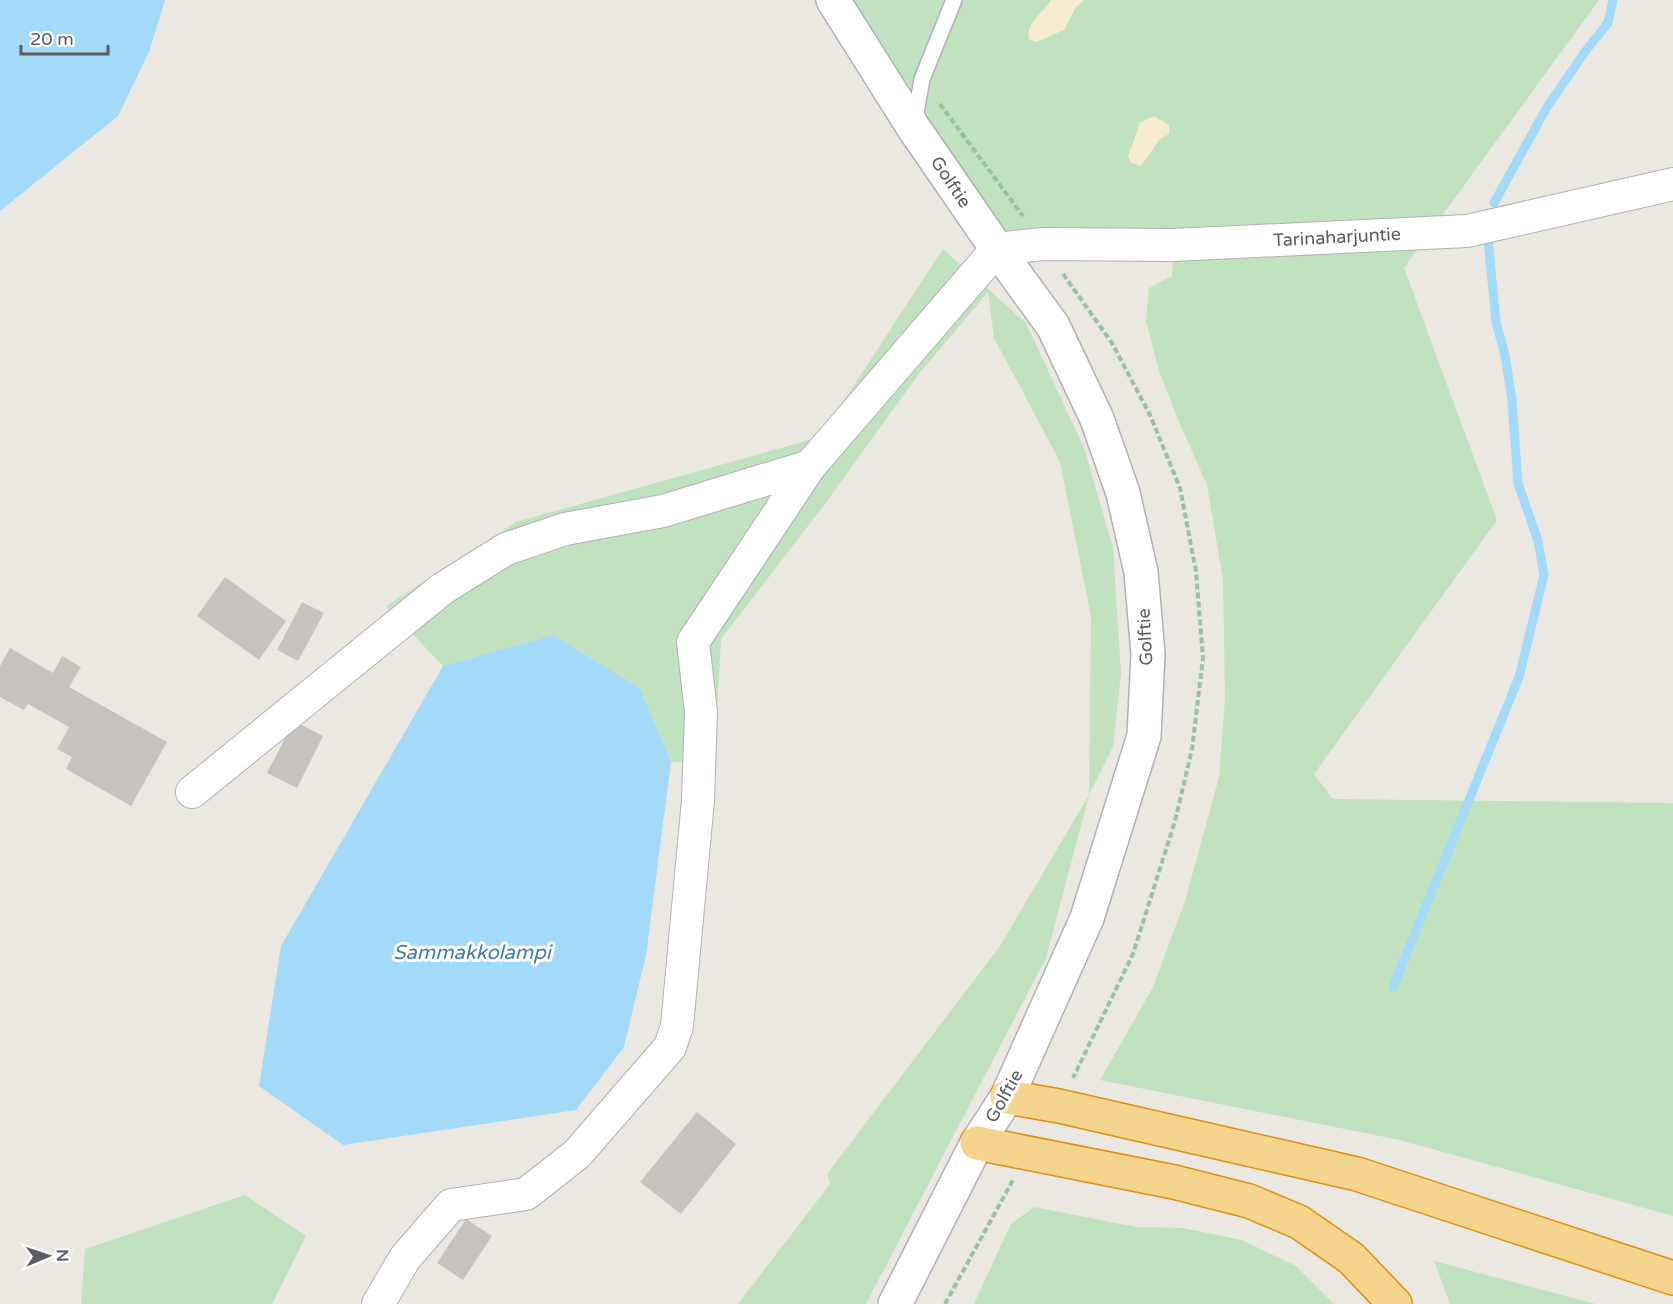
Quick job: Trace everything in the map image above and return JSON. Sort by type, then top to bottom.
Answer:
[{"type":"highway","points":[[1007,1097],[1059,1106],[1358,1174],[1673,1278]]},
{"type":"highway","points":[[977,1143],[1174,1182],[1259,1205],[1299,1222],[1351,1258],[1395,1304]]},
{"type":"street","name":"Golftie","points":[[833,0],[913,127],[1053,326],[1097,418],[1123,493],[1141,572],[1148,654],[1144,736],[1087,918],[1007,1097],[977,1143],[895,1304]]},
{"type":"street","name":"Tarinaharjuntie","points":[[997,249],[1042,244],[1174,245],[1490,227],[1673,184]]},
{"type":"street","points":[[378,1304],[405,1258],[451,1205],[526,1194],[577,1154],[670,1047],[677,1026],[698,800],[701,712],[693,642],[810,466],[997,249]]},
{"type":"street","points":[[192,792],[442,589],[506,549],[565,529],[663,511],[810,466]]},
{"type":"lane","points":[[913,127],[922,79],[954,0]]},
{"type":"path","points":[[922,79],[1112,343],[1150,415],[1180,488],[1196,571],[1203,658],[1192,749],[1175,821],[1134,954],[1059,1106]]},
{"type":"path","points":[[945,1304],[1027,1154]]},
{"type":"green space","points":[[838,0],[1599,0],[1404,268],[1497,520],[1314,774],[1333,799],[1673,803],[1673,1216],[1400,1140],[1100,1080],[1153,987],[1185,901],[1219,777],[1225,698],[1223,580],[1207,485],[1159,371],[1146,321],[1149,288],[1172,276],[1174,246],[997,249]]},
{"type":"green space","points":[[943,249],[1026,323],[1084,448],[1113,547],[1121,673],[1113,747],[1089,795],[1091,616],[1060,462],[994,338],[988,292],[918,375],[825,504],[721,639],[714,762],[671,762],[640,688],[553,635],[443,666],[386,606],[516,522],[820,437]]},
{"type":"green space","points":[[1089,795],[1046,958],[866,1304],[738,1304],[830,1184],[827,1174],[1000,946]]},
{"type":"green space","points":[[245,1195],[306,1236],[272,1304],[81,1304],[85,1249]]},
{"type":"green space","points":[[1034,1207],[1136,1227],[1183,1228],[1242,1240],[1296,1266],[1334,1304],[974,1304],[1011,1224]]},
{"type":"green space","points":[[1434,1261],[1596,1304],[1450,1304]]},
{"type":"sand","points":[[1051,0],[1084,0],[1076,7],[1064,30],[1036,42],[1029,39],[1028,33],[1032,23]]},
{"type":"sand","points":[[1154,116],[1169,125],[1169,134],[1160,139],[1141,166],[1131,163],[1128,156],[1140,123]]},
{"type":"water","points":[[0,0],[165,0],[149,52],[118,116],[0,211]]},
{"type":"water","name":"Sammakkolampi","points":[[553,635],[640,688],[671,762],[646,955],[624,1047],[576,1110],[343,1145],[259,1086],[281,946],[443,666]]},
{"type":"building","points":[[225,577],[286,621],[259,660],[197,616]]},
{"type":"building","points":[[302,602],[324,613],[298,661],[277,650]]},
{"type":"building","points":[[10,648],[53,673],[62,656],[81,667],[69,687],[167,742],[131,806],[66,769],[72,757],[57,749],[69,727],[28,704],[24,710],[0,697],[0,666]]},
{"type":"building","points":[[294,721],[323,736],[297,788],[267,773]]},
{"type":"building","points":[[697,1112],[736,1144],[681,1214],[640,1182]]},
{"type":"building","points":[[466,1219],[492,1236],[463,1280],[437,1263]]},
{"type":"waterway","points":[[1494,203],[1547,107],[1608,23],[1613,0]]},
{"type":"waterway","points":[[1393,987],[1519,677],[1544,575],[1538,541],[1518,483],[1512,400],[1505,355],[1496,322],[1488,239]]}]
